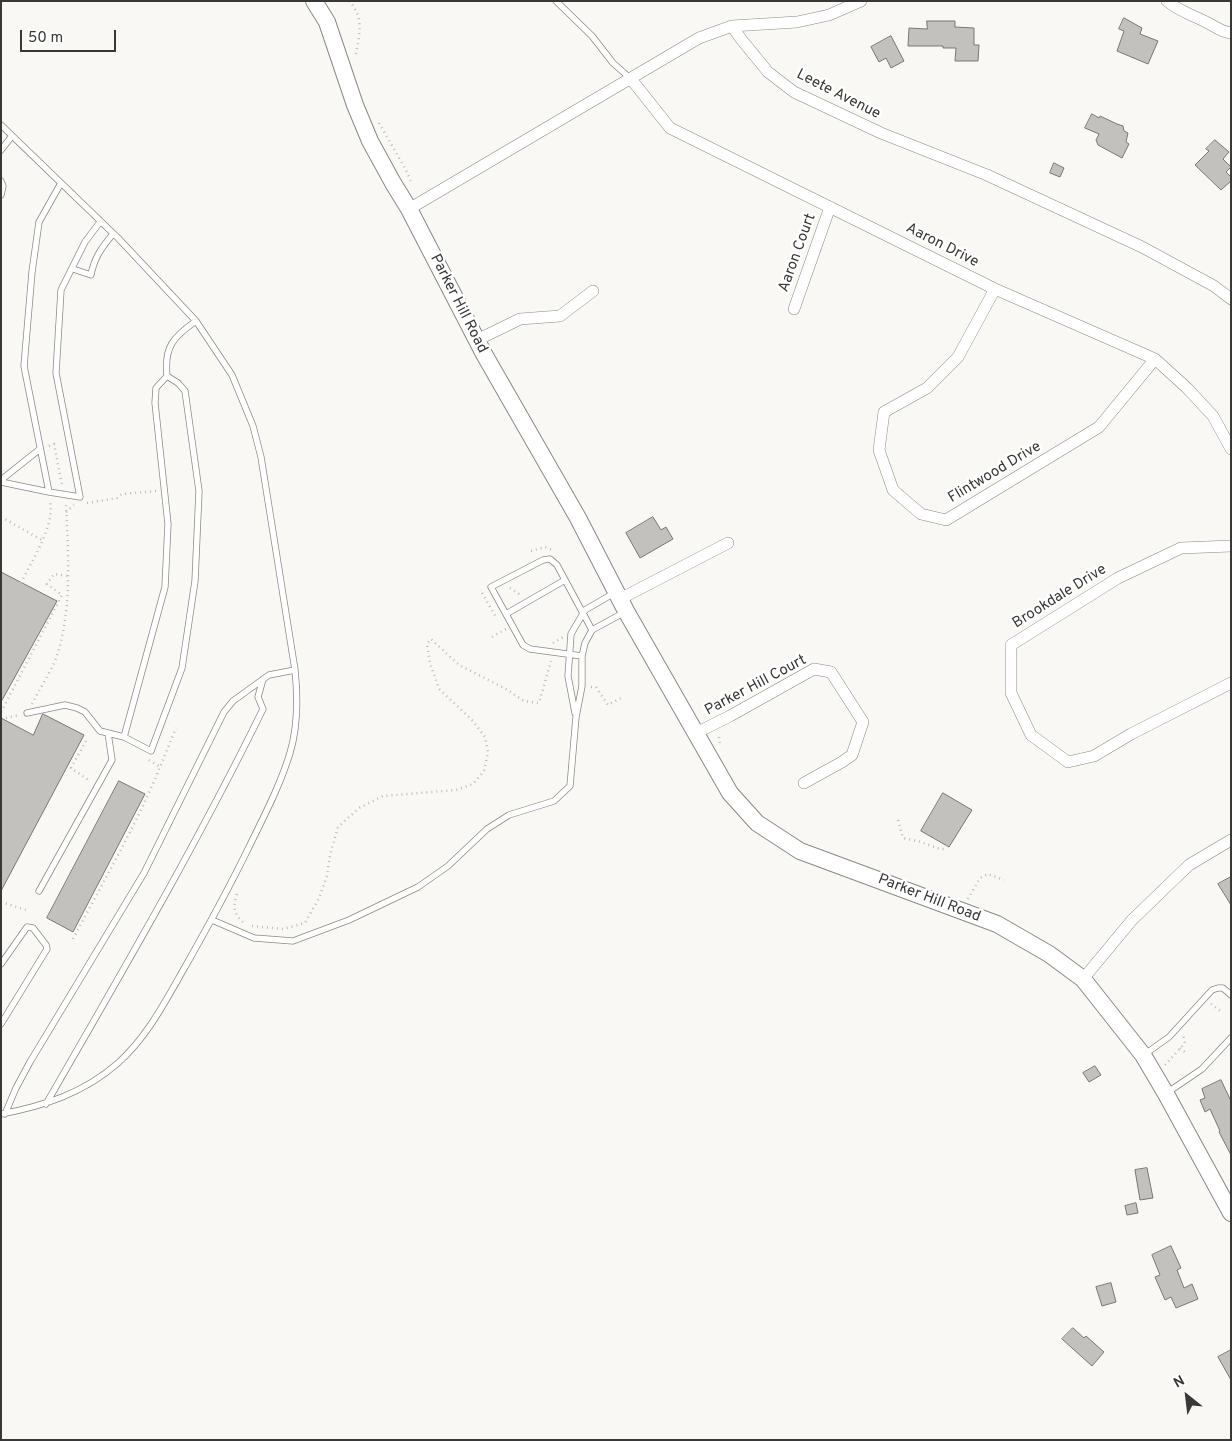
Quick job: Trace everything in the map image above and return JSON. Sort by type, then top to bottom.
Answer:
[{"type":"street","name":"Parker Hill Road","points":[[314,1],[327,22],[355,105],[370,141],[392,183],[409,209],[477,340],[578,518],[621,600],[730,794],[757,823],[800,850],[997,924],[1049,954],[1083,979],[1147,1052],[1166,1094],[1231,1213]]},
{"type":"street","points":[[409,209],[698,38],[732,26],[797,22],[829,15],[861,1]]},
{"type":"street","points":[[1167,1],[1177,10],[1208,23],[1220,31],[1231,33]]},
{"type":"street","name":"Leete Avenue","points":[[732,26],[740,39],[768,72],[794,92],[881,133],[987,175],[1142,247],[1214,286],[1231,299]]},
{"type":"street","name":"Aaron Drive","points":[[630,79],[670,128],[995,289],[1154,359],[1187,388],[1213,416],[1231,449]]},
{"type":"street","name":"Aaron Court","points":[[794,309],[830,207]]},
{"type":"street","name":"Flintwood Drive","points":[[995,289],[958,357],[927,388],[884,412],[879,450],[893,490],[921,514],[946,520],[1099,427],[1154,359]]},
{"type":"street","points":[[477,340],[520,318],[560,316],[592,291]]},
{"type":"street","points":[[621,600],[728,543]]},
{"type":"street","name":"Brookdale Drive","points":[[1231,546],[1181,548],[1118,578],[1011,645],[1011,693],[1030,735],[1068,762],[1094,756],[1131,734],[1231,683]]},
{"type":"street","name":"Parker Hill Court","points":[[696,733],[814,669],[831,672],[863,722],[852,755],[804,782]]},
{"type":"street","points":[[1083,979],[1132,920],[1189,864],[1231,840]]},
{"type":"lane","points":[[556,1],[592,36],[613,63],[630,79]]},
{"type":"lane","points":[[1,125],[113,234],[196,321],[232,375],[253,426],[261,457],[295,670],[297,695],[296,720],[291,751],[280,782],[212,920],[159,1013],[136,1045],[118,1064],[91,1084],[46,1104],[3,1114]]},
{"type":"lane","points":[[1,150],[12,136]]},
{"type":"lane","points":[[1,181],[3,186],[1,195]]},
{"type":"lane","points":[[48,492],[24,366],[32,272],[39,222],[61,183]]},
{"type":"lane","points":[[81,500],[56,373],[61,290],[85,242],[100,222]]},
{"type":"lane","points":[[73,268],[91,275],[98,253],[113,234]]},
{"type":"lane","points":[[124,737],[165,587],[168,524],[155,403],[156,388],[166,376],[165,360],[171,346],[179,333],[196,321]]},
{"type":"lane","points":[[27,713],[65,705],[77,708],[85,712],[100,731],[124,737],[151,751],[182,668],[195,581],[199,492],[185,391],[178,383],[166,376]]},
{"type":"lane","points":[[1,481],[40,449]]},
{"type":"lane","points":[[1,481],[73,496],[81,500]]},
{"type":"lane","points":[[582,656],[530,649],[523,645],[491,587],[543,560],[550,559],[557,565],[592,630]]},
{"type":"lane","points":[[506,614],[565,580]]},
{"type":"lane","points":[[212,920],[254,938],[293,941],[349,920],[418,887],[448,866],[487,828],[510,815],[554,801],[570,786],[576,717],[582,686],[582,656],[585,643],[592,630],[621,600]]},
{"type":"lane","points":[[576,717],[568,676],[568,654],[571,634],[585,610],[621,600]]},
{"type":"lane","points":[[3,1114],[30,1062],[144,873],[224,712],[233,700],[269,675],[295,670]]},
{"type":"lane","points":[[46,1104],[124,970],[237,762],[263,709],[258,697],[263,679]]},
{"type":"lane","points":[[39,892],[112,760],[108,733]]},
{"type":"lane","points":[[1,964],[27,927],[33,928],[46,944],[47,949],[1,1024]]},
{"type":"lane","points":[[1147,1052],[1169,1037],[1212,990],[1223,988],[1231,995]]},
{"type":"lane","points":[[1166,1094],[1202,1069],[1231,1038]]},
{"type":"path","points":[[349,1],[356,8],[361,32],[353,64]]},
{"type":"path","points":[[378,121],[406,170],[413,187]]},
{"type":"path","points":[[1,719],[27,713],[59,650],[67,605],[66,504],[73,499],[72,490],[62,486],[54,444],[40,449]]},
{"type":"path","points":[[81,500],[117,498],[122,494],[164,490]]},
{"type":"path","points":[[21,582],[48,528],[52,508],[48,492]]},
{"type":"path","points":[[66,512],[75,504]]},
{"type":"path","points":[[1,517],[42,540]]},
{"type":"path","points":[[1,712],[62,595],[47,584],[54,574],[68,576]]},
{"type":"path","points":[[508,587],[529,601]]},
{"type":"path","points":[[492,637],[512,626]]},
{"type":"path","points":[[241,886],[233,904],[235,914],[248,926],[283,929],[305,923],[327,876],[330,855],[338,826],[360,808],[383,796],[456,790],[473,784],[484,771],[488,752],[484,737],[472,720],[440,689],[430,663],[427,644],[431,639],[459,665],[524,701],[539,703],[551,663],[554,642],[563,637]]},
{"type":"path","points":[[582,686],[596,687],[608,705],[622,697]]},
{"type":"path","points":[[719,737],[720,748]]},
{"type":"path","points":[[86,742],[71,768],[98,786]]},
{"type":"path","points":[[73,939],[148,797],[160,766]]},
{"type":"path","points":[[898,820],[903,838],[940,849],[944,849],[947,846]]},
{"type":"path","points":[[966,902],[980,878],[988,874],[1004,880]]},
{"type":"path","points":[[1,902],[26,910]]},
{"type":"path","points":[[1210,1003],[1222,1013]]},
{"type":"path","points":[[1180,1048],[1186,1053]]},
{"type":"path","points":[[1147,1052],[1164,1066]]},
{"type":"building","points":[[1124,18],[1142,28],[1140,34],[1158,41],[1148,64],[1117,51],[1124,31],[1119,29]]},
{"type":"building","points":[[927,21],[955,21],[955,27],[974,28],[974,45],[979,45],[978,61],[955,61],[956,48],[908,46],[909,28],[927,29]]},
{"type":"building","points":[[891,36],[904,61],[891,68],[886,58],[879,62],[871,47]]},
{"type":"building","points":[[1092,114],[1123,126],[1124,131],[1128,133],[1126,142],[1129,144],[1122,158],[1098,145],[1096,140],[1099,134],[1085,128]]},
{"type":"building","points":[[1215,140],[1229,152],[1223,159],[1231,167],[1226,172],[1231,177],[1231,181],[1221,190],[1195,165],[1209,151],[1206,149]]},
{"type":"building","points":[[1054,163],[1064,168],[1060,177],[1050,173]]},
{"type":"building","points":[[653,517],[661,530],[666,527],[673,539],[640,558],[626,533]]},
{"type":"building","points":[[1,572],[57,601],[1,702]]},
{"type":"building","points":[[43,714],[84,735],[1,891],[1,718],[33,735]]},
{"type":"building","points":[[119,781],[145,794],[73,932],[47,918]]},
{"type":"building","points":[[943,793],[972,810],[949,847],[921,831]]},
{"type":"building","points":[[1231,877],[1231,905],[1218,884]]},
{"type":"building","points":[[1095,1066],[1101,1075],[1089,1082],[1083,1073]]},
{"type":"building","points":[[1221,1080],[1231,1101],[1231,1155],[1210,1109],[1205,1112],[1200,1100],[1205,1098],[1202,1089]]},
{"type":"building","points":[[1147,1168],[1153,1198],[1140,1200],[1135,1170]]},
{"type":"building","points":[[1136,1203],[1138,1213],[1127,1215],[1125,1206]]},
{"type":"building","points":[[1171,1246],[1181,1268],[1177,1270],[1184,1288],[1192,1284],[1198,1299],[1176,1308],[1171,1297],[1165,1300],[1155,1277],[1160,1275],[1152,1255]]},
{"type":"building","points":[[1111,1283],[1116,1302],[1102,1306],[1096,1287]]},
{"type":"building","points":[[1073,1328],[1084,1338],[1086,1336],[1104,1352],[1092,1366],[1062,1339]]},
{"type":"building","points":[[1231,1350],[1231,1380],[1218,1357]]}]
